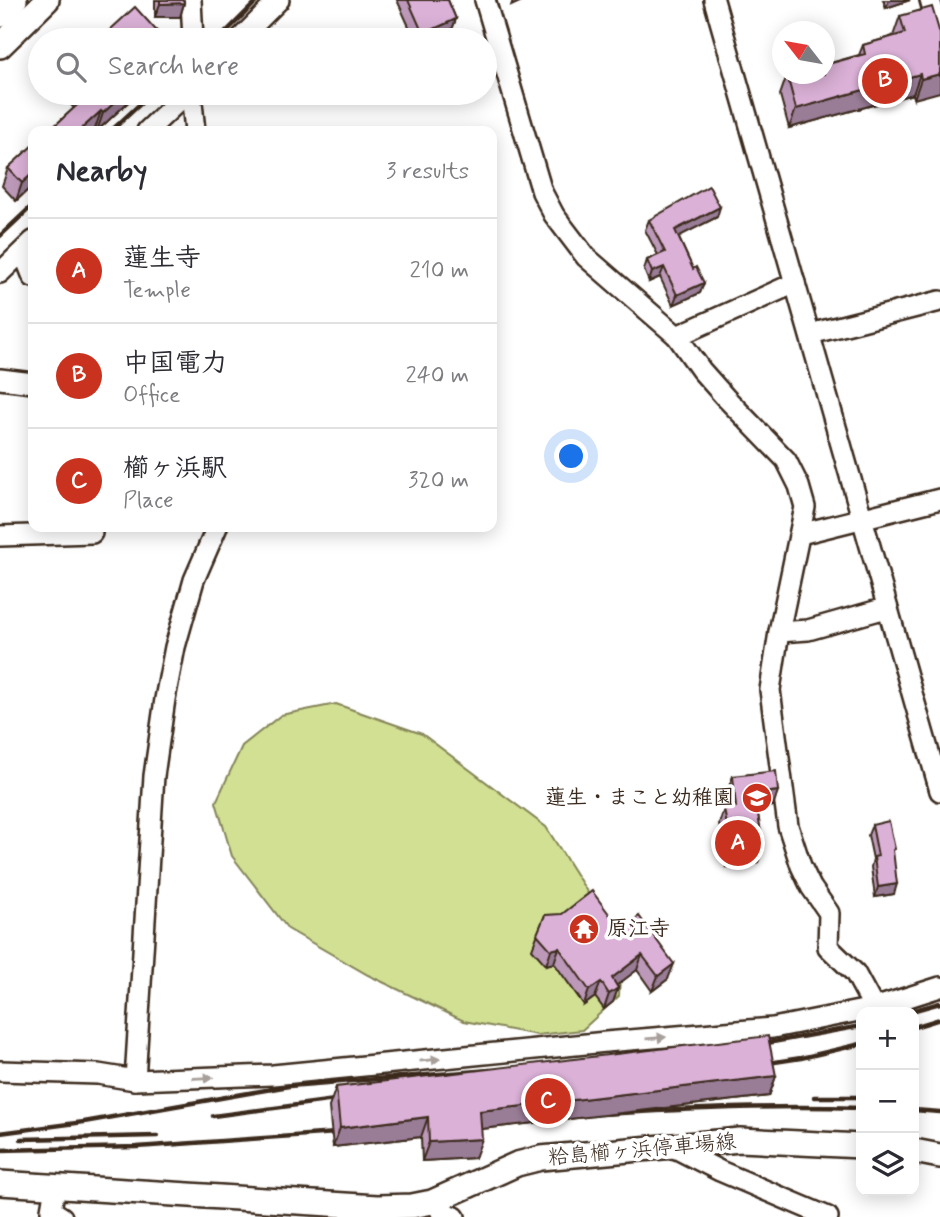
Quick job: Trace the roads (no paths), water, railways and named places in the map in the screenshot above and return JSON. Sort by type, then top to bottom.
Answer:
[{"type":"main road","points":[[0,15],[15,0]]},
{"type":"main road","points":[[0,46],[47,0]]},
{"type":"main road","name":"粭島櫛ヶ浜停車場線","points":[[417,1208],[517,1164],[541,1158],[740,1140],[856,1146]]},
{"type":"main road","points":[[919,1152],[940,1156]]},
{"type":"main road","points":[[0,1183],[120,1189],[276,1209],[417,1208]]},
{"type":"street","points":[[191,0],[192,28]]},
{"type":"street","points":[[251,28],[279,0]]},
{"type":"street","points":[[485,0],[493,28]]},
{"type":"street","points":[[714,0],[940,791]]},
{"type":"street","points":[[930,0],[940,36]]},
{"type":"street","points":[[497,40],[542,192],[554,215],[586,257],[677,336],[725,397],[786,460],[799,486],[805,506],[770,690],[788,826],[801,866],[811,887],[829,913],[828,947],[855,973],[873,1007]]},
{"type":"street","points":[[153,126],[176,105]]},
{"type":"street","points":[[191,105],[194,126]]},
{"type":"street","points":[[0,273],[28,247]]},
{"type":"street","points":[[677,336],[795,283]]},
{"type":"street","points":[[810,334],[940,302]]},
{"type":"street","points":[[0,379],[28,382]]},
{"type":"street","points":[[800,534],[940,499]]},
{"type":"street","points":[[135,1080],[154,776],[164,699],[194,580],[215,532]]},
{"type":"street","points":[[0,536],[92,533]]},
{"type":"street","points":[[779,632],[808,630],[886,608]]},
{"type":"street","points":[[877,1007],[940,987]]},
{"type":"street","points":[[0,1071],[98,1074],[135,1080],[273,1076],[772,1028],[856,1012]]},
{"type":"street","points":[[671,1146],[720,1171],[827,1217]]},
{"type":"street","points":[[55,1187],[51,1210],[62,1217]]},
{"type":"street","points":[[417,1208],[455,1217]]},
{"type":"railway","points":[[230,28],[258,0]]},
{"type":"railway","points":[[116,126],[139,105]]},
{"type":"railway","points":[[0,236],[28,210]]},
{"type":"railway","points":[[919,1009],[940,1003]]},
{"type":"railway","points":[[919,1025],[940,1019]]},
{"type":"railway","points":[[751,1046],[856,1027]]},
{"type":"railway","points":[[755,1065],[856,1045]]},
{"type":"railway","points":[[0,1133],[84,1122],[289,1086],[490,1070]]},
{"type":"railway","points":[[814,1097],[856,1097]]},
{"type":"railway","points":[[213,1116],[350,1098]]},
{"type":"railway","points":[[602,1114],[732,1108],[856,1108]]},
{"type":"railway","points":[[919,1110],[940,1112]]},
{"type":"railway","points":[[0,1150],[137,1147],[351,1132]]},
{"type":"railway","points":[[21,1139],[157,1136]]},
{"type":"place","name":"中国電力","points":[[885,81]]},
{"type":"place","name":"蓮生・まこと幼稚園","points":[[757,798]]},
{"type":"place","name":"蓮生寺","points":[[738,843]]},
{"type":"place","name":"原江寺","points":[[584,929]]},
{"type":"place","name":"櫛ヶ浜駅","points":[[548,1101]]}]
